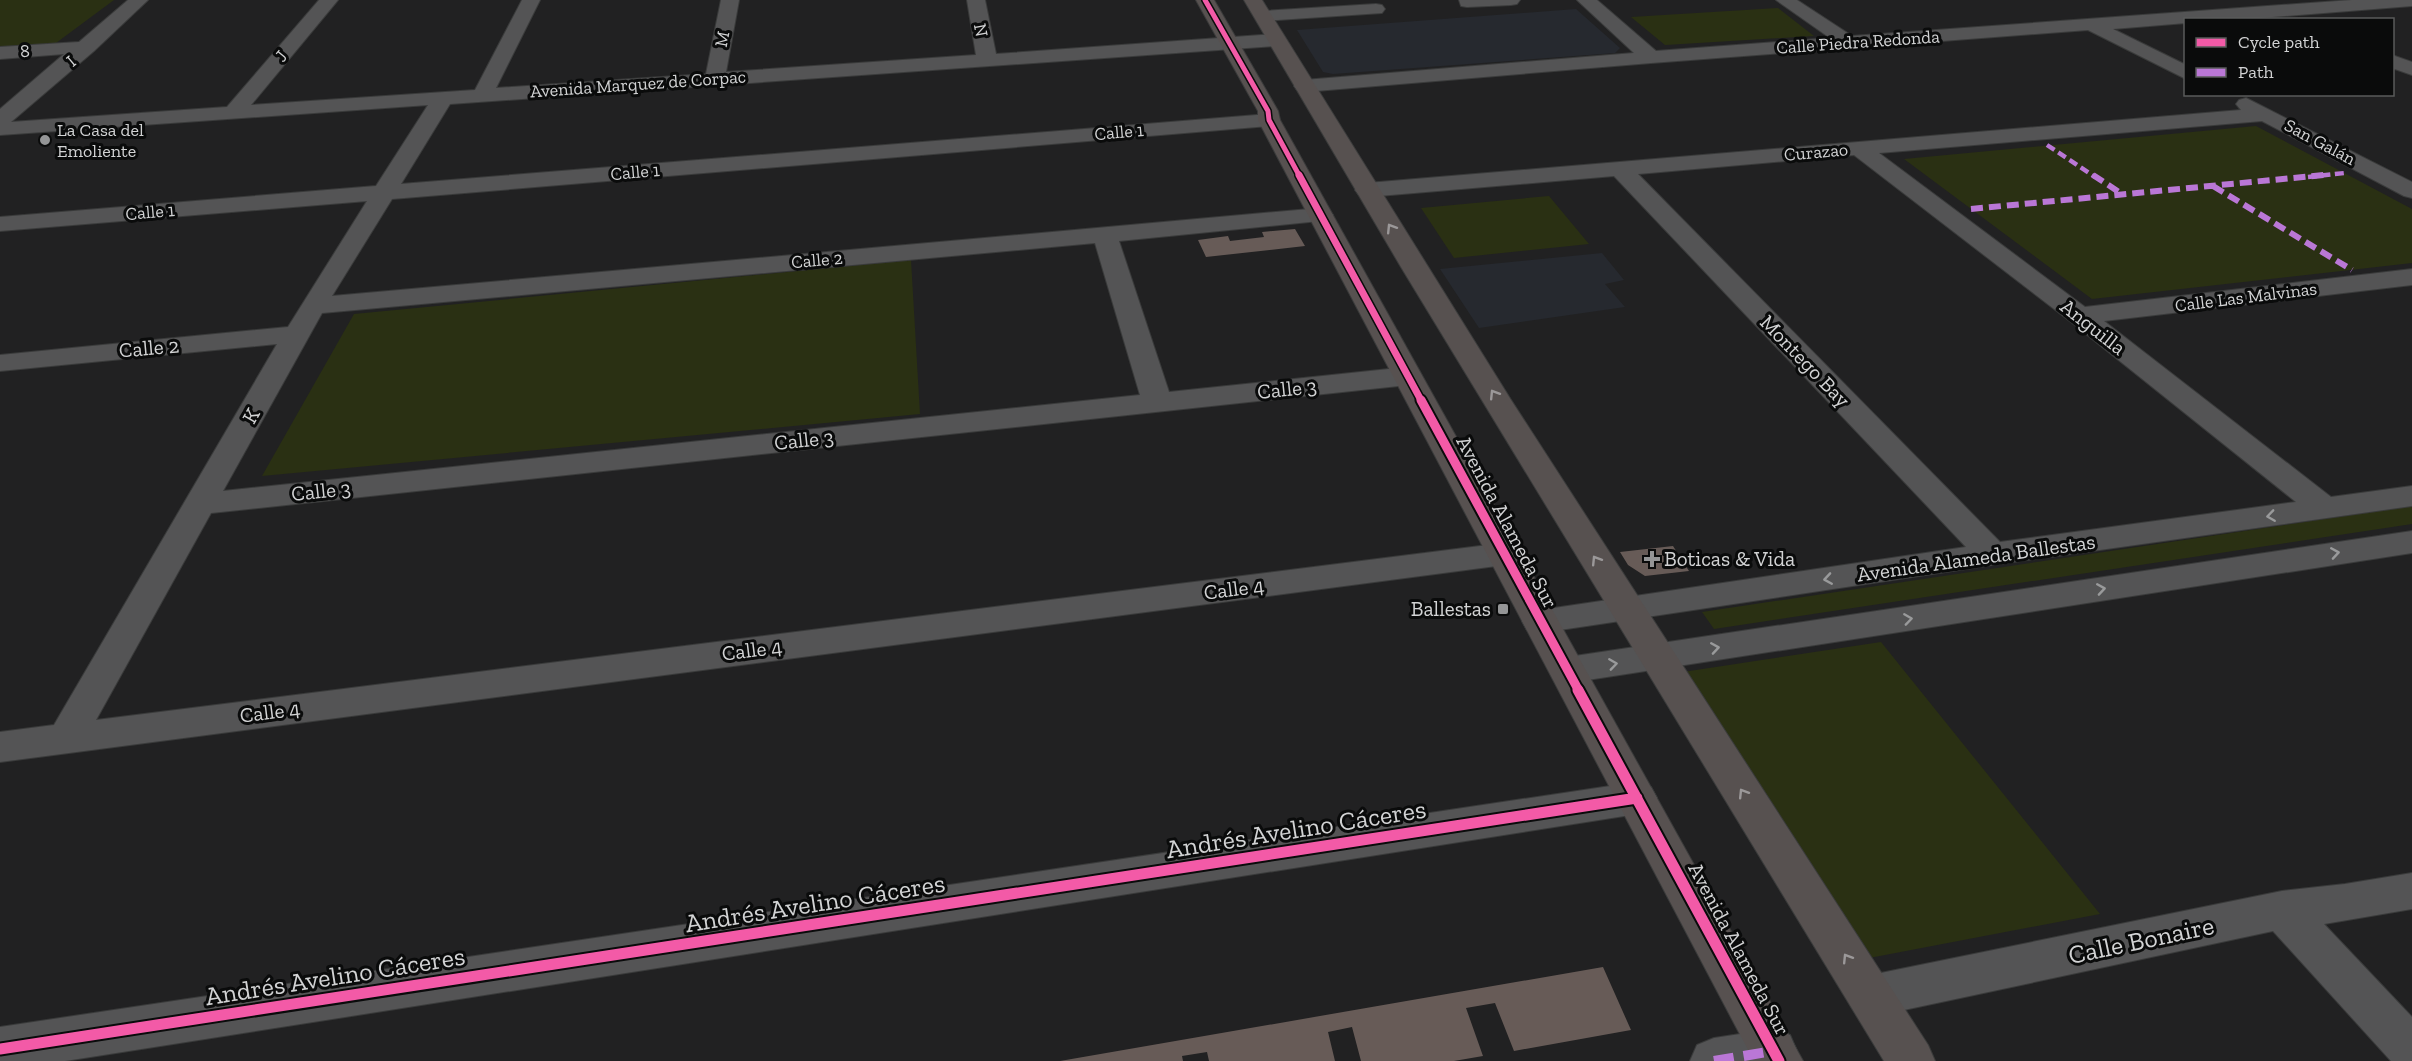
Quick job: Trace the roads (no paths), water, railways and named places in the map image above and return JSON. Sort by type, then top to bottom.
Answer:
[{"type":"main road","name":"Avenida Alameda Sur","points":[[1205,0],[1268,111],[1269,120],[1776,1056]]},
{"type":"main road","points":[[1258,8],[1367,190],[1627,610],[1911,1061]]},
{"type":"street","name":"I","points":[[0,120],[139,0]]},
{"type":"street","name":"J","points":[[234,112],[329,0]]},
{"type":"street","points":[[482,95],[531,0]]},
{"type":"street","name":"M","points":[[715,79],[730,0]]},
{"type":"street","name":"N","points":[[975,0],[987,60]]},
{"type":"street","points":[[1467,2],[1511,0]]},
{"type":"street","points":[[1586,0],[1651,57]]},
{"type":"street","points":[[1785,0],[1848,42]]},
{"type":"street","name":"Calle Piedra Redonda","points":[[2193,18],[2412,1]]},
{"type":"street","points":[[1258,8],[1376,9]]},
{"type":"street","points":[[2280,11],[2296,18]]},
{"type":"street","name":"Calle Piedra Redonda","points":[[1304,86],[1651,57],[2184,19]]},
{"type":"street","points":[[2093,26],[2184,72]]},
{"type":"street","name":"Avenida Marquez de Corpac","points":[[0,129],[1276,40]]},
{"type":"street","name":"8","points":[[0,53],[87,47]]},
{"type":"street","points":[[2394,62],[2412,69]]},
{"type":"street","name":"San Galán","points":[[2232,96],[2412,191]]},
{"type":"street","name":"K","points":[[66,738],[313,306],[443,98]]},
{"type":"street","name":"Curazao","points":[[1367,190],[2265,114]]},
{"type":"street","name":"Calle 1","points":[[0,224],[1269,120]]},
{"type":"street","name":"Anguilla","points":[[1858,148],[2080,316],[2326,509]]},
{"type":"street","name":"Montego Bay","points":[[1619,168],[1992,554]]},
{"type":"street","name":"Calle 2","points":[[313,306],[1321,215]]},
{"type":"street","points":[[1105,234],[1157,402]]},
{"type":"street","name":"Calle Las Malvinas","points":[[2080,316],[2412,277]]},
{"type":"street","name":"Calle 2","points":[[0,363],[297,334]]},
{"type":"street","name":"Calle 3","points":[[200,504],[1408,376]]},
{"type":"street","name":"Avenida Alameda Ballestas","points":[[1540,621],[1627,610],[1992,554],[2412,496]]},
{"type":"street","points":[[1568,670],[2412,542]]},
{"type":"street","name":"Calle 4","points":[[0,747],[1504,554]]},
{"type":"street","name":"Andrés Avelino Cáceres","points":[[0,1049],[1636,798]]},
{"type":"street","name":"Calle Bonaire","points":[[1871,996],[2282,910],[2344,903],[2412,891]]},
{"type":"street","points":[[2282,910],[2412,1050]]},
{"type":"street","points":[[1713,1061],[1776,1056]]},
{"type":"place","name":"La Casa del Emoliente","points":[[45,140]]},
{"type":"place","name":"Boticas & Vida","points":[[1652,559]]},
{"type":"place","name":"Ballestas","points":[[1503,609]]}]
